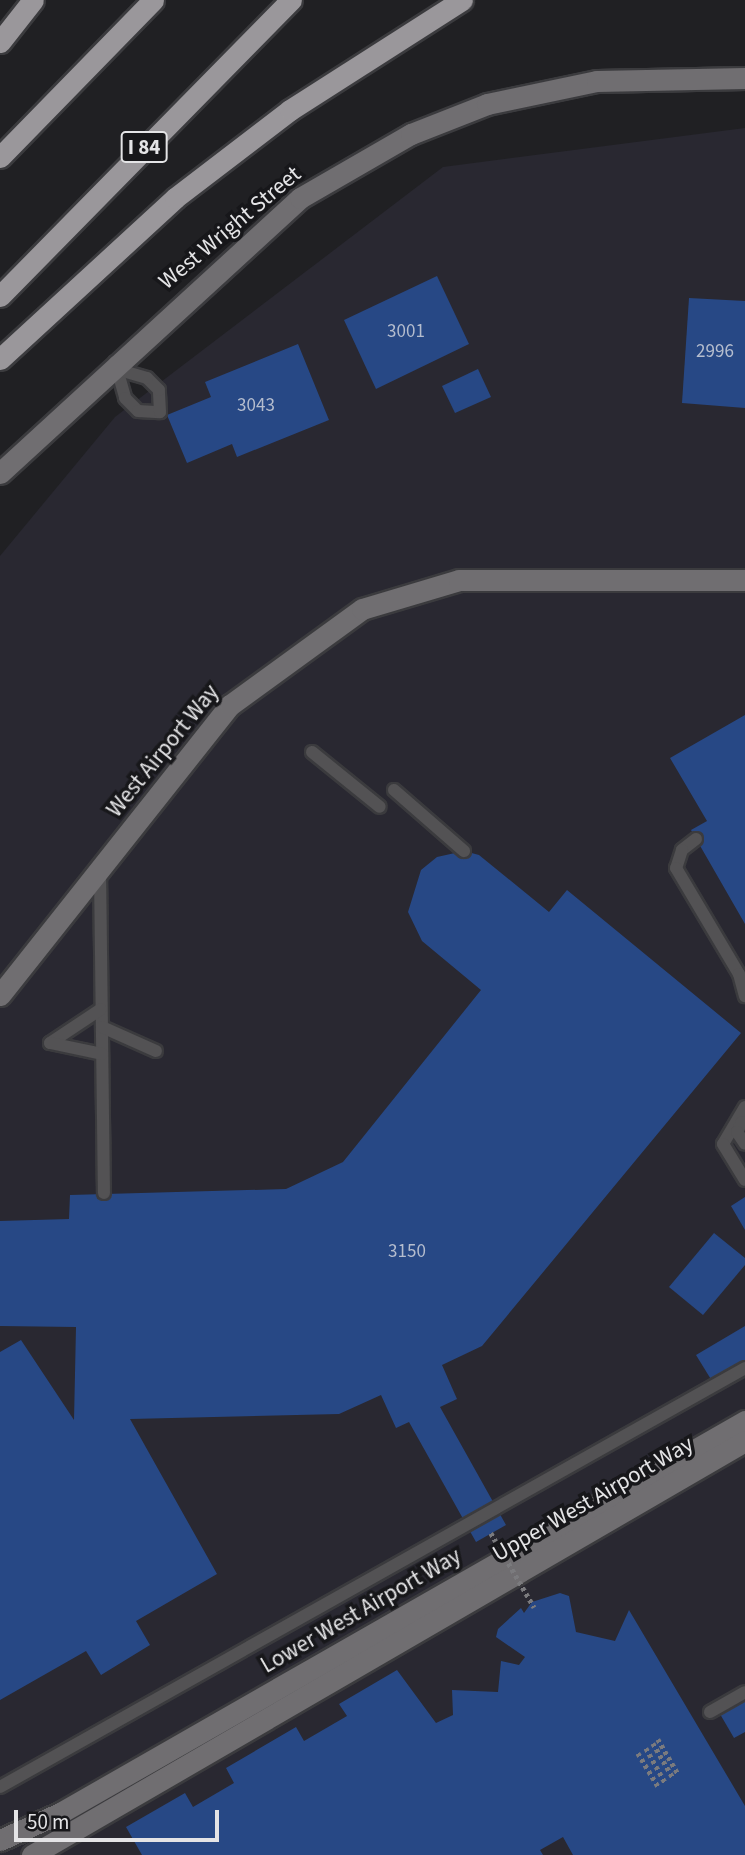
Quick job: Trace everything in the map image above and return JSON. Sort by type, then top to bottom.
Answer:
[{"type":"highway","points":[[0,42],[33,0]]},
{"type":"highway","points":[[0,157],[153,0]]},
{"type":"highway","name":"I 84","points":[[0,296],[291,0]]},
{"type":"highway","points":[[0,359],[175,198],[290,110],[462,0]]},
{"type":"main road","name":"West Wright Street","points":[[0,473],[300,198],[411,134],[487,104],[597,81],[745,78]]},
{"type":"main road","name":"West Airport Way","points":[[2,994],[230,705],[362,609],[459,580],[745,580]]},
{"type":"main road","name":"Lower West Airport Way","points":[[0,1840],[60,1813],[745,1421]]},
{"type":"main road","name":"Upper West Airport Way","points":[[32,1855],[745,1441]]},
{"type":"lane","points":[[312,752],[380,807]]},
{"type":"lane","points":[[394,790],[464,851]]},
{"type":"lane","points":[[696,839],[682,850],[676,868],[739,974],[745,996]]},
{"type":"lane","points":[[100,870],[104,1193]]},
{"type":"lane","points":[[102,1009],[50,1043],[102,1054]]},
{"type":"lane","points":[[102,1027],[156,1051]]},
{"type":"lane","points":[[745,1107],[723,1144],[745,1180]]},
{"type":"lane","points":[[745,1115],[737,1132],[745,1144]]},
{"type":"lane","points":[[0,1787],[745,1368]]},
{"type":"lane","points":[[710,1712],[745,1692]]},
{"type":"path","points":[[491,1533],[534,1606]]},
{"type":"path","points":[[658,1739],[678,1773]]},
{"type":"path","points":[[653,1743],[673,1777]]},
{"type":"path","points":[[646,1748],[664,1782]]},
{"type":"path","points":[[638,1753],[658,1786]]},
{"type":"shaded area","points":[[745,128],[745,1855],[0,1855],[0,556],[115,417],[443,167]]},
{"type":"building","points":[[437,276],[469,344],[376,389],[344,320]]},
{"type":"building","points":[[689,298],[745,301],[745,408],[682,403]]},
{"type":"building","points":[[298,344],[329,420],[237,457],[232,444],[187,463],[167,415],[211,397],[205,382]]},
{"type":"building","points":[[478,369],[491,397],[455,413],[442,386]]},
{"type":"building","points":[[745,715],[745,924],[691,830],[707,821],[670,758]]},
{"type":"building","points":[[464,851],[479,855],[549,912],[567,890],[741,1033],[482,1346],[442,1365],[457,1399],[440,1407],[506,1525],[476,1542],[409,1422],[396,1428],[381,1395],[339,1414],[130,1419],[217,1574],[136,1621],[150,1645],[101,1675],[86,1651],[0,1700],[0,1352],[21,1340],[74,1420],[76,1327],[0,1326],[0,1221],[69,1219],[70,1195],[286,1189],[343,1162],[481,990],[422,941],[408,912],[421,870],[437,857]]},
{"type":"building","points":[[745,1197],[745,1230],[731,1206]]},
{"type":"building","points":[[714,1233],[745,1258],[745,1265],[703,1315],[669,1287]]},
{"type":"building","points":[[745,1326],[745,1361],[712,1381],[696,1355]]},
{"type":"building","points":[[560,1593],[569,1596],[576,1632],[615,1641],[629,1610],[745,1806],[745,1855],[573,1855],[563,1837],[540,1850],[543,1855],[142,1855],[126,1827],[185,1793],[193,1807],[234,1783],[226,1768],[296,1727],[304,1741],[347,1716],[339,1704],[397,1670],[436,1723],[453,1715],[452,1690],[498,1692],[501,1661],[519,1665],[525,1657],[496,1637],[498,1629],[521,1608],[524,1613],[532,1602]]},
{"type":"building","points":[[745,1699],[745,1732],[734,1738],[720,1714]]}]
